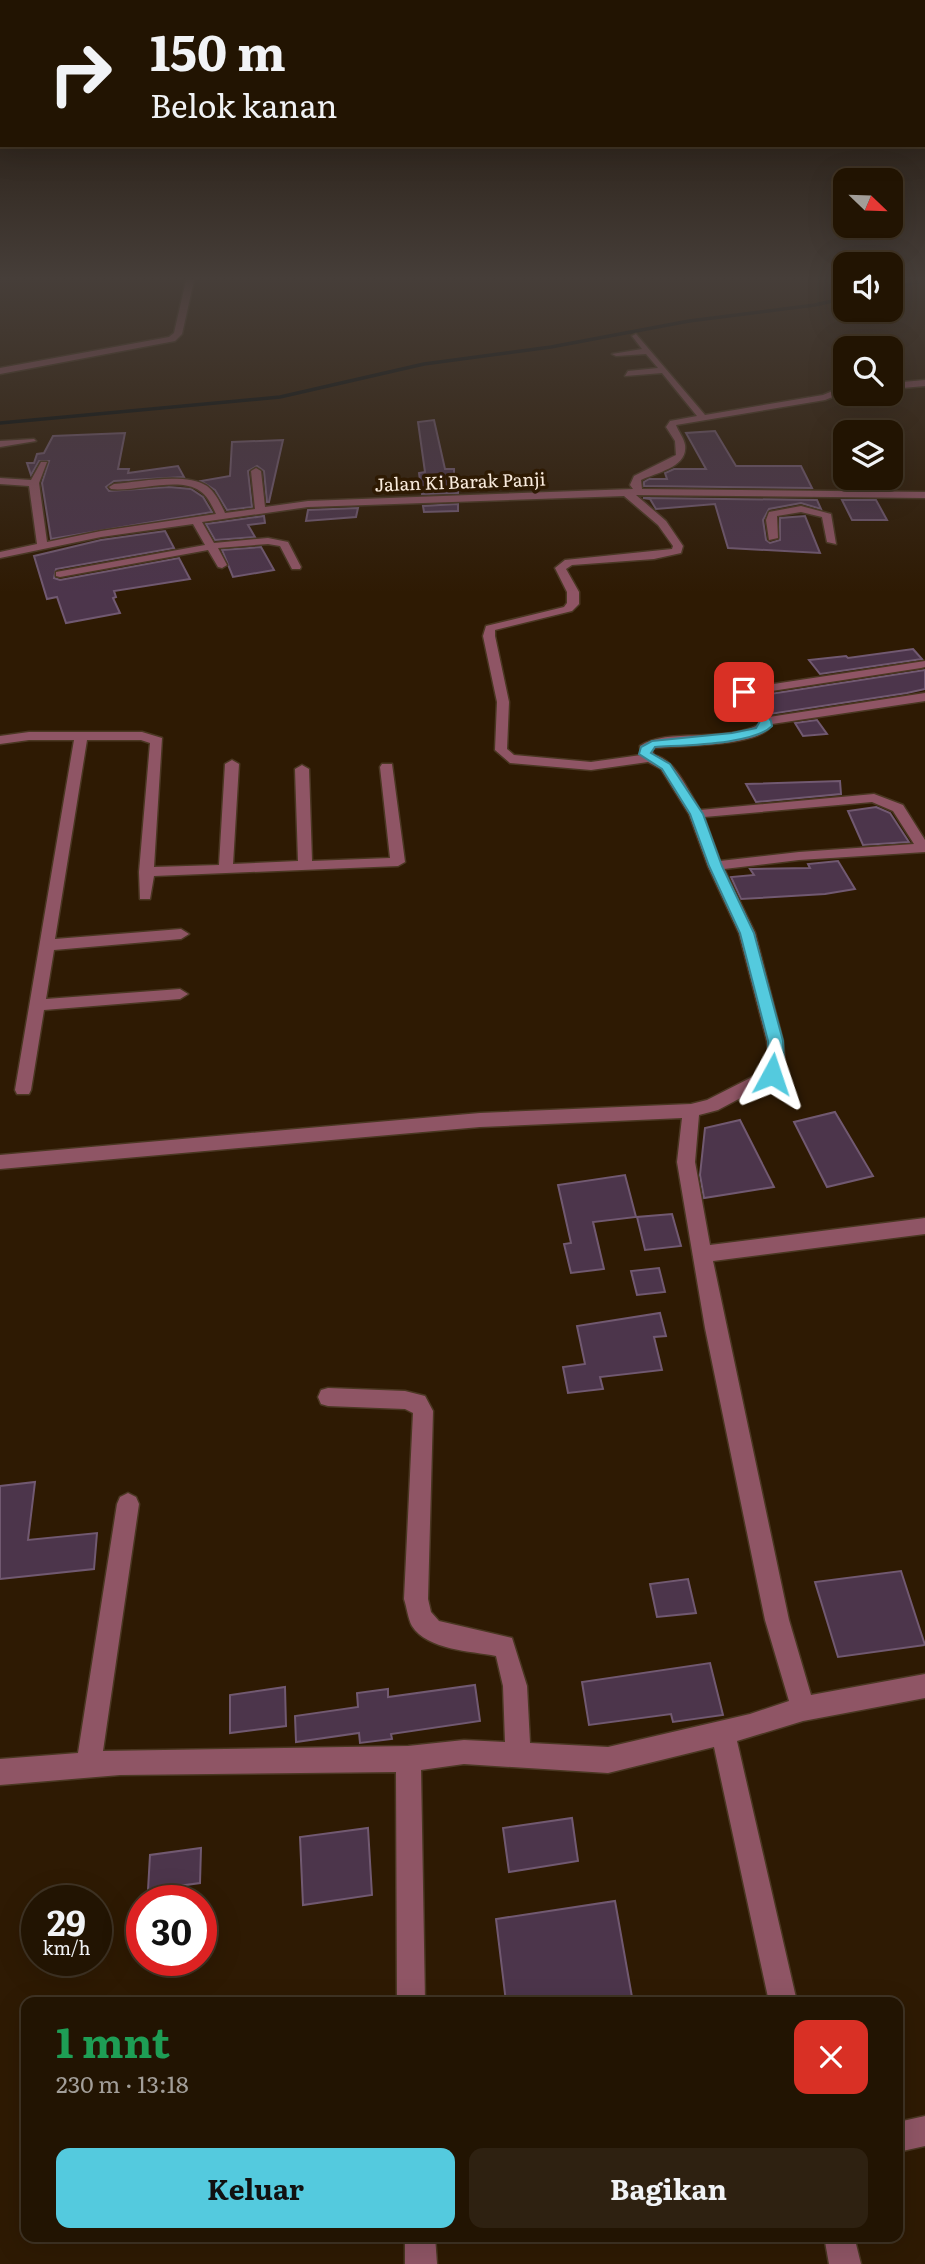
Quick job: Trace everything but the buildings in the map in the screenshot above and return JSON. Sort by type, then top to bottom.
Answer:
[{"type":"street","points":[[674,382],[702,416]]},
{"type":"street","points":[[903,385],[925,383]]},
{"type":"street","points":[[0,1162],[480,1120],[691,1111],[712,1105],[754,1086],[772,1074],[777,1064],[772,1024],[747,933],[715,866],[696,814],[666,767],[658,760],[648,758],[592,766],[510,759],[504,755],[500,743],[503,702],[489,631],[495,625],[557,614],[568,609],[573,604],[573,592],[560,572],[563,565],[569,562],[654,556],[677,551],[674,540],[662,523],[633,492],[637,478],[678,460],[681,455],[680,441],[671,427],[673,423],[833,394]]},
{"type":"street","points":[[0,444],[32,441]]},
{"type":"street","points":[[42,545],[34,483],[44,464]]},
{"type":"street","points":[[256,471],[260,509]]},
{"type":"street","points":[[0,481],[34,483]]},
{"type":"street","points":[[114,487],[198,485],[206,490],[222,516]]},
{"type":"street","points":[[785,491],[788,510]]},
{"type":"street","name":"Jalan Ki Barak Panji","points":[[0,555],[42,545],[260,509],[320,503],[633,492],[785,491],[925,495]]},
{"type":"street","points":[[773,538],[771,520],[774,514],[788,510],[814,511],[827,516],[832,542]]},
{"type":"street","points":[[196,520],[222,565]]},
{"type":"street","points":[[60,574],[212,546],[255,541],[284,544],[296,567]]},
{"type":"street","points":[[648,758],[645,749],[652,744],[748,733],[766,726],[766,721],[744,692],[921,664]]},
{"type":"street","points":[[766,721],[925,697]]},
{"type":"street","points":[[0,740],[29,736],[142,736],[157,741],[145,896]]},
{"type":"street","points":[[23,1090],[80,736]]},
{"type":"street","points":[[226,869],[232,764]]},
{"type":"street","points":[[146,872],[398,862],[387,767]]},
{"type":"street","points":[[302,769],[305,866]]},
{"type":"street","points":[[696,814],[874,798],[898,808],[924,848],[799,856],[715,866]]},
{"type":"street","points":[[47,944],[181,934]]},
{"type":"street","points":[[37,1005],[180,994]]},
{"type":"street","points":[[691,1111],[686,1162],[715,1328],[750,1503],[777,1620],[803,1709]]},
{"type":"street","points":[[703,1254],[925,1226]]},
{"type":"street","points":[[328,1396],[405,1400],[418,1403],[423,1410],[416,1600],[421,1619],[433,1631],[503,1646],[510,1662],[516,1700],[518,1754]]},
{"type":"street","points":[[89,1764],[108,1623],[128,1504]]},
{"type":"street","points":[[0,1772],[174,1760],[408,1759],[464,1752],[608,1760],[723,1733],[803,1709],[925,1686]]},
{"type":"street","points":[[723,1733],[782,1997]]},
{"type":"street","points":[[408,1759],[411,1997]]},
{"type":"street","points":[[903,2136],[925,2131]]},
{"type":"street","points":[[420,2242],[421,2264]]},
{"type":"street","points":[[840,2242],[845,2264]]},
{"type":"waterway","points":[[0,423],[280,397],[347,382]]},
{"type":"route","points":[[744,692],[766,721],[766,726],[760,730],[732,737],[652,744],[645,749],[645,754],[666,767],[687,798],[747,933],[772,1024],[777,1064],[772,1074]]}]
